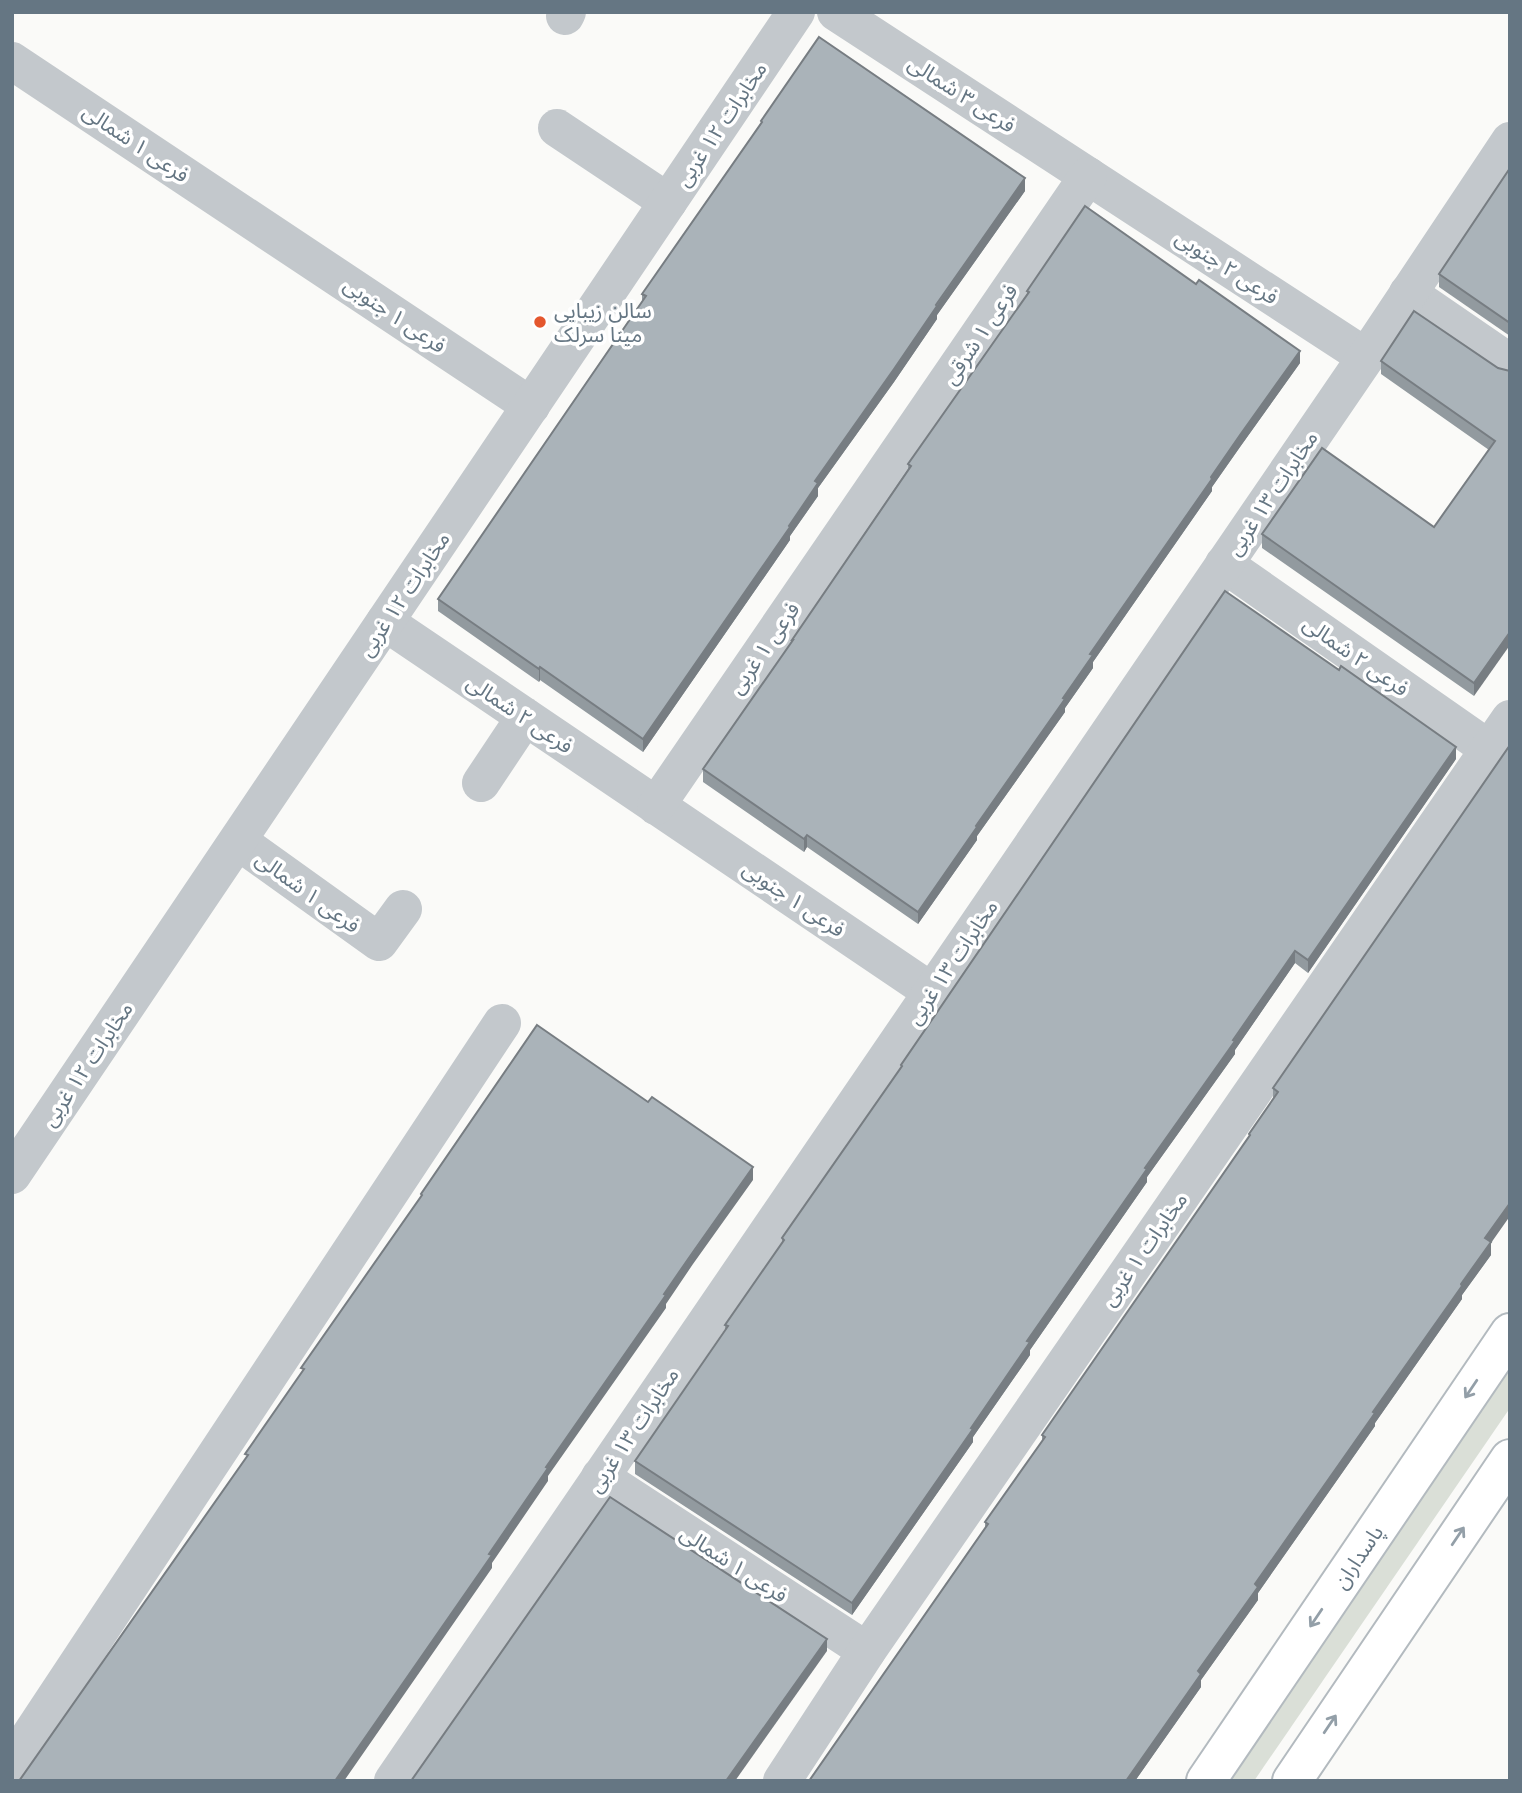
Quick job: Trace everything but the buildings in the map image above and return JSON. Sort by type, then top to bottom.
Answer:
[{"type":"main road","name":"پاسداران","points":[[1206,1781],[1510,1333]]},
{"type":"main road","points":[[1292,1781],[1510,1459]]},
{"type":"street","name":"مخابرات ۱۲ غربی","points":[[12,1175],[796,12]]},
{"type":"street","name":"فرعی ۳ شمالی","points":[[836,12],[1088,176]]},
{"type":"street","name":"فرعی ۱ شمالی","points":[[12,61],[259,225]]},
{"type":"street","points":[[557,128],[668,202]]},
{"type":"street","name":"مخابرات ۱۳ غربی","points":[[393,1781],[1366,357],[1510,141]]},
{"type":"street","name":"فرعی ۲ جنوبی","points":[[1088,176],[1366,357]]},
{"type":"street","name":"فرعی ۱ شرقی","points":[[872,491],[1088,176]]},
{"type":"street","name":"فرعی ۱ جنوبی","points":[[259,225],[531,406]]},
{"type":"street","points":[[1408,293],[1510,363]]},
{"type":"street","name":"فرعی ۱ غربی","points":[[656,806],[872,491]]},
{"type":"street","name":"فرعی ۲ شمالی","points":[[1224,564],[1499,734]]},
{"type":"street","name":"فرعی ۲ شمالی","points":[[385,622],[656,806]]},
{"type":"street","points":[[481,783],[525,717]]},
{"type":"street","name":"مخابرات ۱ غربی","points":[[782,1781],[867,1651],[1499,734]]},
{"type":"street","name":"فرعی ۱ جنوبی","points":[[656,806],[932,992]]},
{"type":"street","name":"فرعی ۱ شمالی","points":[[237,841],[379,942],[403,909]]},
{"type":"street","points":[[12,1763],[502,1023]]},
{"type":"street","name":"فرعی ۱ شمالی","points":[[600,1477],[867,1651]]},
{"type":"shaded area","points":[[1510,1352],[1510,1408],[1254,1781],[1220,1781]]},
{"type":"place","name":"سالن زیبایی مینا سرلک","points":[[540,322]]}]
